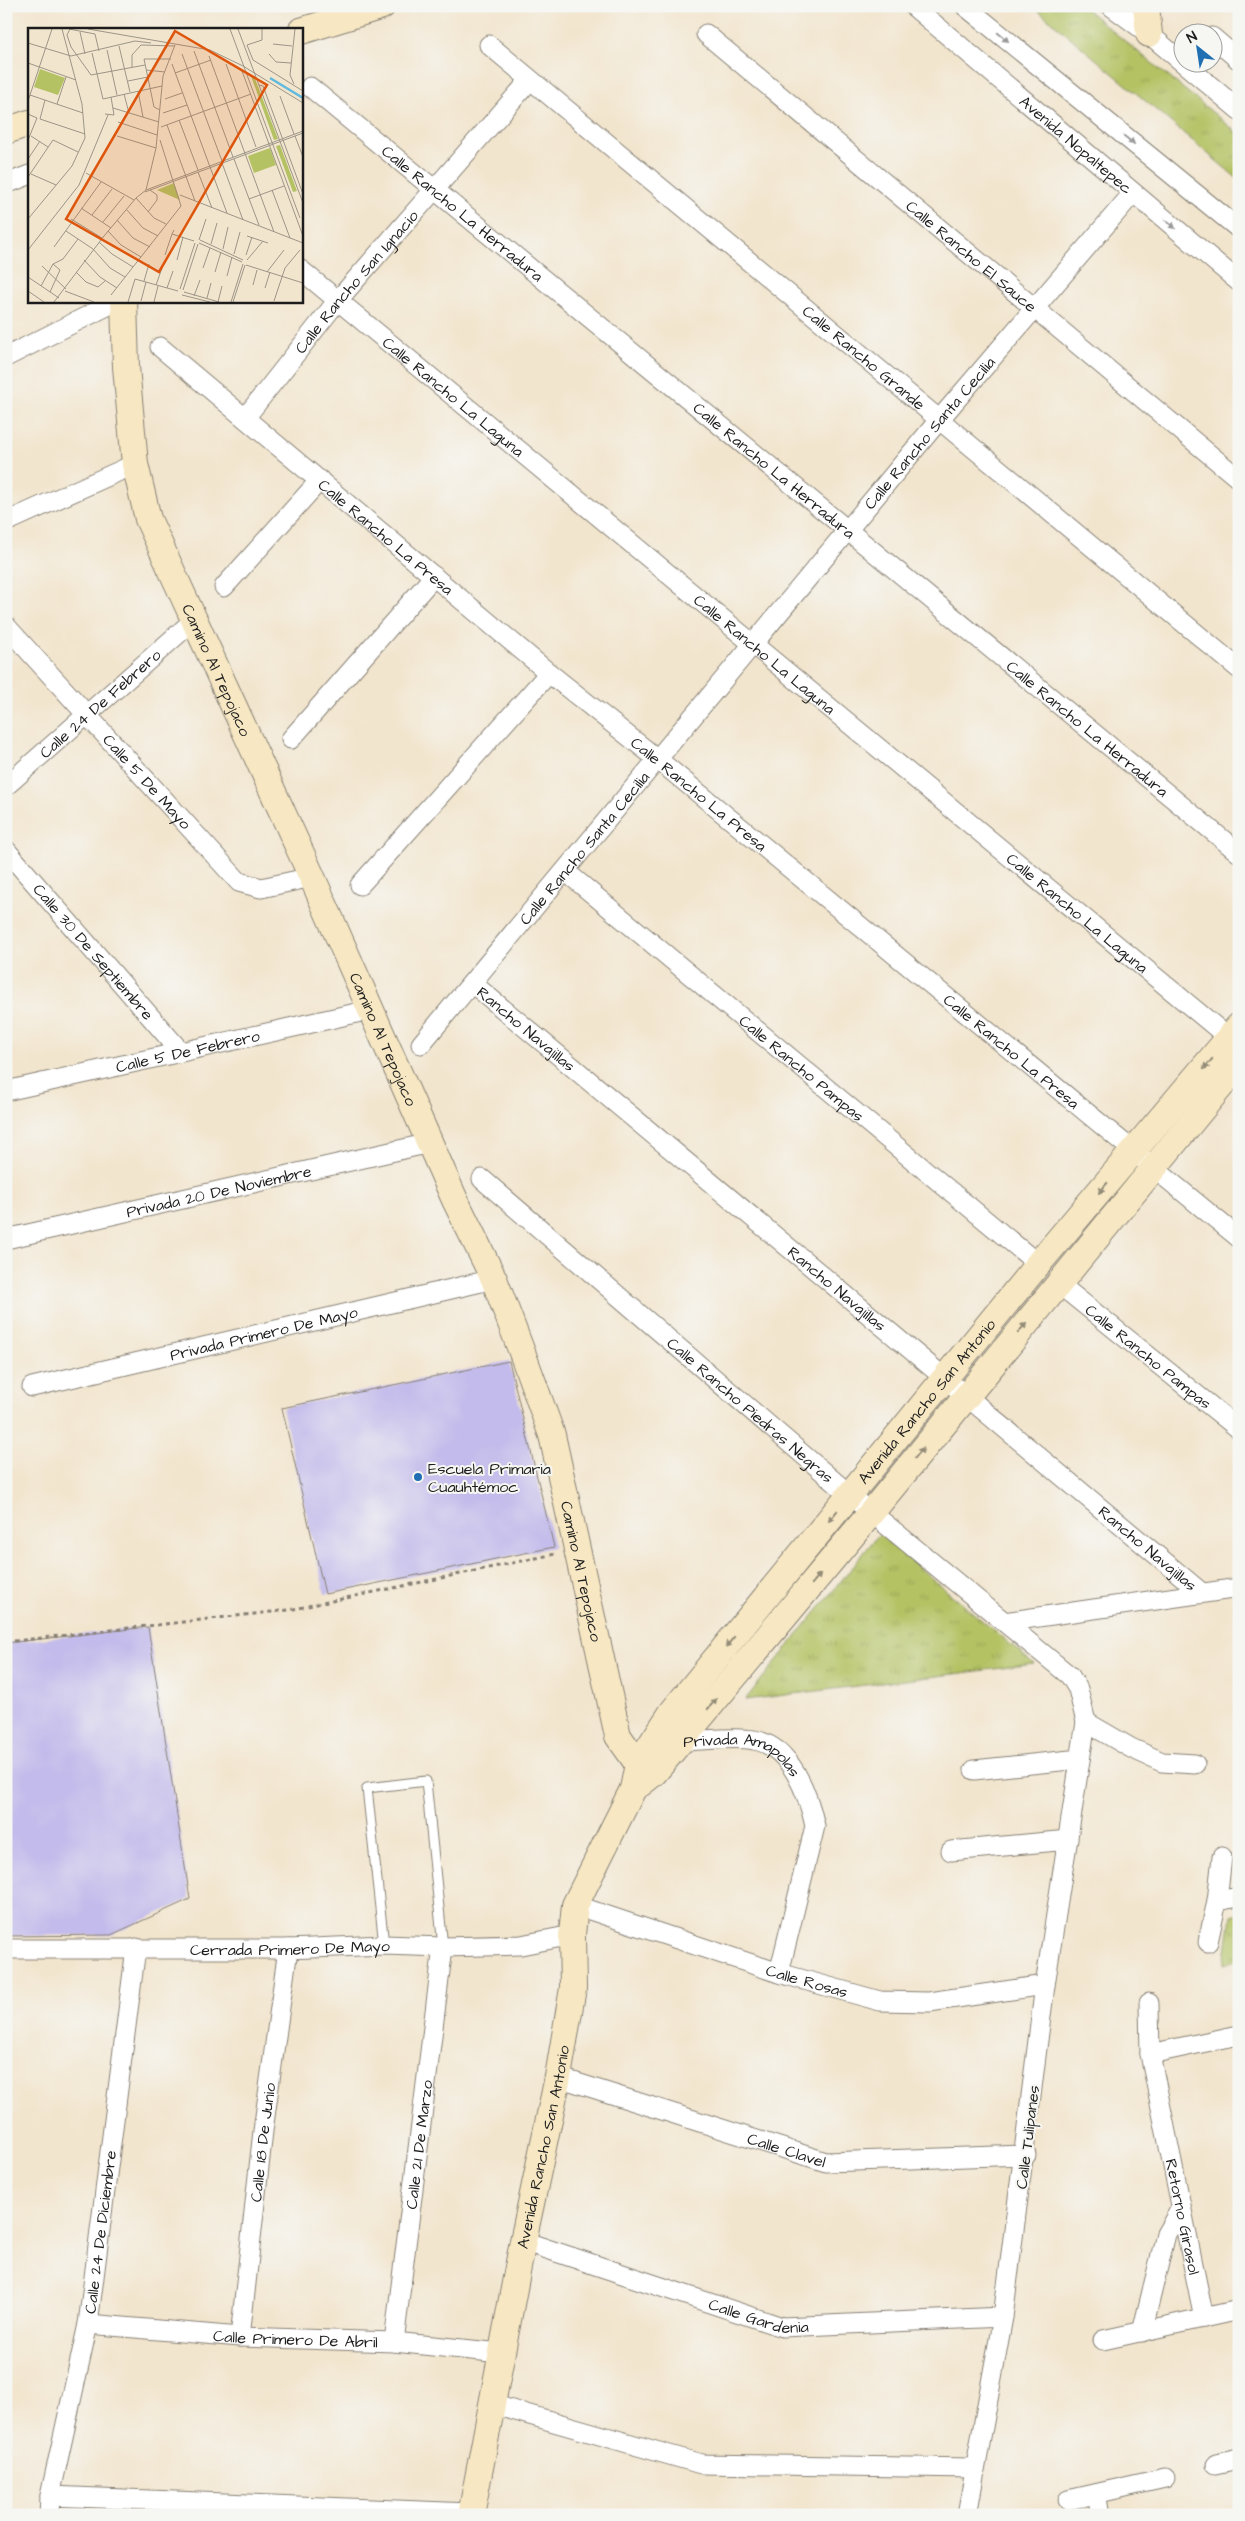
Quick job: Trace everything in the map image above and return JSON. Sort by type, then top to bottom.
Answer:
[{"type":"street","points":[[302,31],[382,6]]},
{"type":"street","name":"Avenida Nopaltepec","points":[[913,6],[1239,282]]},
{"type":"street","points":[[965,6],[1239,229]]},
{"type":"street","points":[[1111,6],[1239,110]]},
{"type":"street","points":[[1146,6],[1156,41]]},
{"type":"street","name":"Calle Rancho El Sauce","points":[[706,34],[1239,479]]},
{"type":"street","points":[[1156,41],[1172,42]]},
{"type":"street","name":"Calle Rancho Grande","points":[[489,46],[1239,669]]},
{"type":"street","points":[[1222,46],[1239,60]]},
{"type":"street","name":"Calle Rancho San Ignacio","points":[[246,418],[338,300],[530,80]]},
{"type":"street","name":"Calle Rancho La Herradura","points":[[310,87],[1239,853]]},
{"type":"street","points":[[6,131],[28,123]]},
{"type":"street","points":[[6,184],[28,175]]},
{"type":"street","name":"Calle Rancho Santa Cecilia","points":[[421,1044],[656,758],[1034,307],[1133,193]]},
{"type":"street","name":"Calle Rancho La Laguna","points":[[302,271],[753,644],[1234,1032]]},
{"type":"street","points":[[6,357],[115,302]]},
{"type":"street","name":"Camino Al Tepojaco","points":[[124,302],[126,367],[135,464],[148,519],[312,877],[430,1143],[494,1279],[552,1435],[618,1736],[646,1768]]},
{"type":"street","name":"Calle Rancho La Presa","points":[[160,347],[549,672],[1155,1167],[1239,1238]]},
{"type":"street","points":[[6,522],[135,464]]},
{"type":"street","points":[[224,587],[320,480]]},
{"type":"street","points":[[291,739],[434,576]]},
{"type":"street","name":"Calle 24 De Febrero","points":[[6,786],[194,620]]},
{"type":"street","name":"Calle 5 De Mayo","points":[[6,626],[238,882],[261,888],[312,877]]},
{"type":"street","points":[[360,885],[549,672]]},
{"type":"street","name":"Calle 30 De Septiembre","points":[[6,850],[181,1052]]},
{"type":"street","name":"Calle Rancho Pampas","points":[[565,871],[1038,1264]]},
{"type":"street","name":"Rancho Navajillas","points":[[472,983],[1202,1593]]},
{"type":"street","name":"Calle 5 De Febrero","points":[[8,1088],[370,1010]]},
{"type":"street","name":"Avenida Rancho San Antonio","points":[[670,1736],[679,1703],[1038,1264],[1234,1032]]},
{"type":"street","name":"Avenida Rancho San Antonio","points":[[471,2514],[523,2241],[558,2077],[573,1988],[572,1935],[575,1905],[633,1789],[670,1736],[871,1513],[1239,1064]]},
{"type":"street","name":"Privada 20 De Noviembre","points":[[6,1239],[430,1143]]},
{"type":"street","name":"Calle Rancho Piedras Negras","points":[[482,1179],[871,1513],[1070,1676],[1078,1689],[1086,1722],[1080,1759]]},
{"type":"street","name":"Privada Primero De Mayo","points":[[32,1387],[494,1279]]},
{"type":"street","name":"Calle Rancho Pampas","points":[[1059,1284],[1239,1429]]},
{"type":"street","points":[[1004,1622],[1239,1588]]},
{"type":"street","points":[[1086,1722],[1131,1748],[1162,1762],[1195,1764]]},
{"type":"street","name":"Privada Amapolas","points":[[670,1736],[754,1740],[774,1748],[785,1758],[810,1806],[815,1826],[779,1973]]},
{"type":"street","points":[[974,1770],[1080,1759]]},
{"type":"street","name":"Calle Tulipanes","points":[[967,2515],[974,2468],[1004,2317],[1026,2155],[1045,1985],[1080,1759]]},
{"type":"street","points":[[951,1851],[1068,1840]]},
{"type":"street","points":[[1208,1942],[1217,1901],[1222,1857]]},
{"type":"street","points":[[1217,1901],[1239,1897]]},
{"type":"street","name":"Calle Rosas","points":[[575,1905],[779,1973],[880,2000],[929,2002],[1045,1985]]},
{"type":"street","name":"Cerrada Primero De Mayo","points":[[6,1949],[288,1949],[384,1946],[443,1948],[521,1945],[572,1935]]},
{"type":"street","name":"Calle 24 De Diciembre","points":[[49,2515],[50,2496],[88,2324],[136,1948]]},
{"type":"street","name":"Calle 21 De Marzo","points":[[394,2342],[443,1948]]},
{"type":"street","name":"Calle 18 De Junio","points":[[240,2337],[263,2131],[288,1949]]},
{"type":"street","name":"Retorno Girasol","points":[[1149,2003],[1150,2054],[1204,2318]]},
{"type":"street","points":[[1150,2054],[1239,2036]]},
{"type":"street","name":"Calle Clavel","points":[[558,2077],[826,2162],[1026,2155]]},
{"type":"street","points":[[1142,2332],[1166,2234],[1181,2208]]},
{"type":"street","name":"Calle Gardenia","points":[[523,2241],[782,2327],[1004,2317]]},
{"type":"street","points":[[1103,2340],[1239,2310]]},
{"type":"street","name":"Calle Primero De Abril","points":[[88,2324],[240,2337],[394,2342],[501,2354]]},
{"type":"street","points":[[491,2404],[701,2464],[974,2468]]},
{"type":"street","points":[[1216,2464],[1239,2459]]},
{"type":"street","points":[[1068,2500],[1166,2478]]},
{"type":"street","points":[[1096,2494],[1100,2515]]},
{"type":"street","points":[[50,2496],[471,2514]]},
{"type":"lane","points":[[384,1946],[367,1788],[426,1781],[443,1948]]},
{"type":"path","points":[[6,1642],[289,1610],[577,1549]]},
{"type":"green space","points":[[1033,6],[1082,6],[1239,134],[1239,180]]},
{"type":"green space","points":[[879,1534],[1034,1664],[745,1700]]},
{"type":"green space","points":[[1239,1914],[1239,1961],[1224,1964],[1231,1916]]},
{"type":"building","name":"Escuela Primaria Cuauhtémoc","points":[[509,1361],[554,1547],[325,1594],[282,1408]]},
{"type":"building","points":[[148,1627],[190,1899],[111,1935],[6,1936],[6,1643]]},
{"type":"place","name":"Escuela Primaria Cuauhtémoc","points":[[418,1477]]}]
